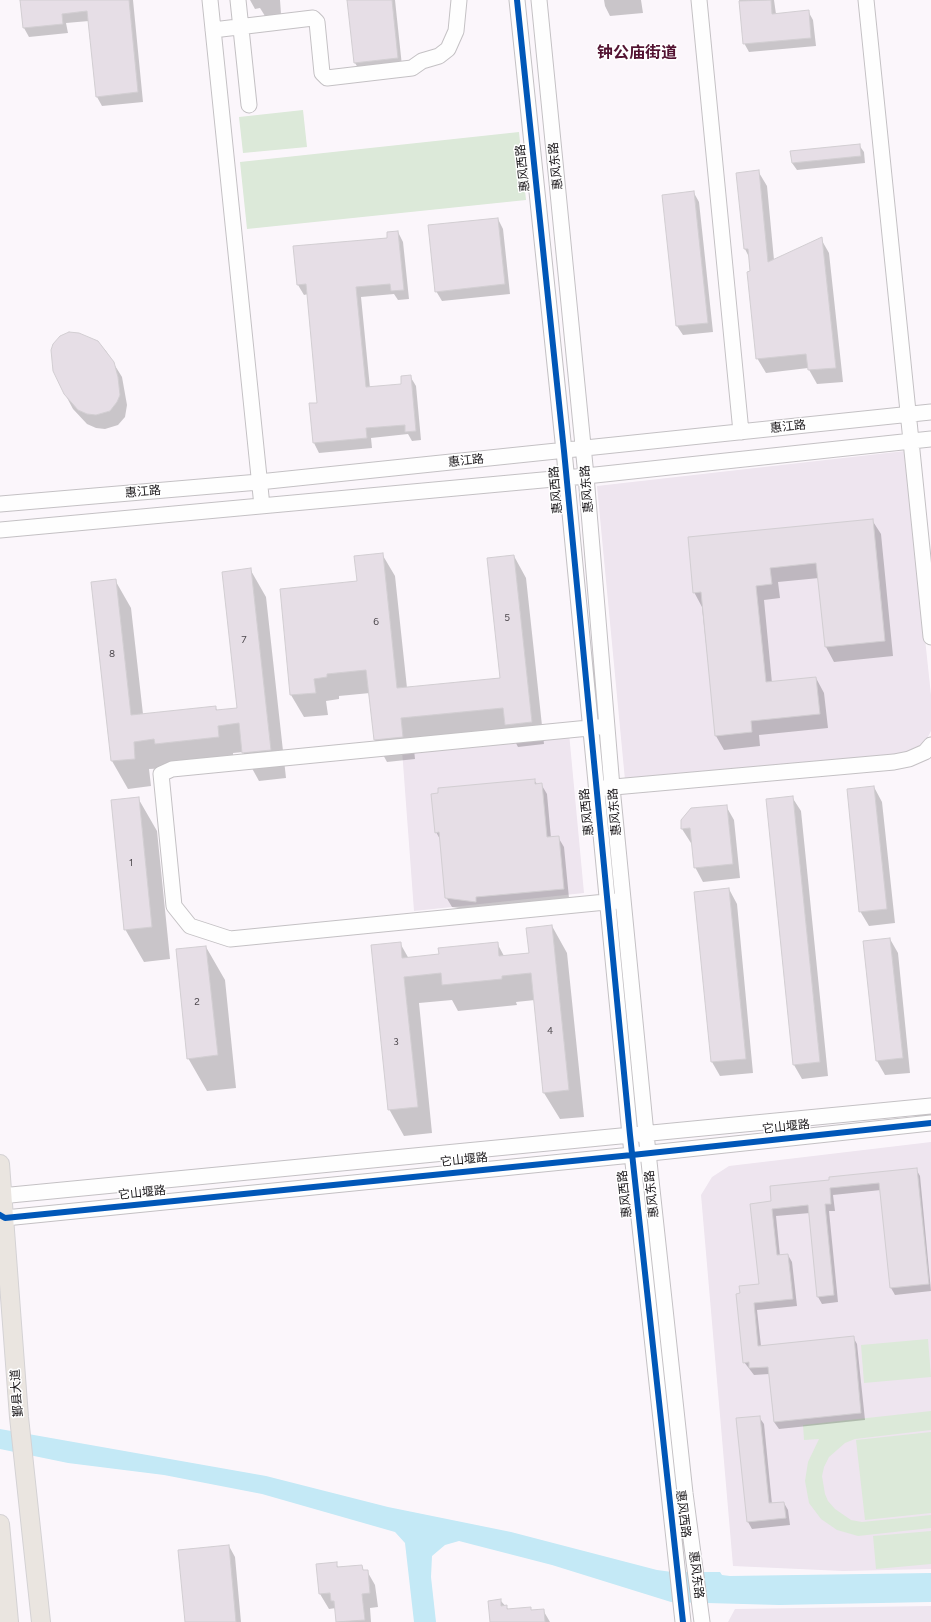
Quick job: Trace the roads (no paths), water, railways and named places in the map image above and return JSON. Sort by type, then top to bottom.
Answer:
[{"type":"main road","name":"鄞县大道","points":[[0,1164],[2,1217],[19,1417],[41,1622]]},
{"type":"main road","points":[[0,1524],[9,1622]]},
{"type":"street","points":[[210,0],[262,506]]},
{"type":"street","points":[[238,0],[249,105]]},
{"type":"street","points":[[213,30],[312,18],[317,22],[322,73],[327,78],[412,68],[422,61],[439,56],[448,49],[456,31],[459,0]]},
{"type":"street","name":"惠风西路","points":[[517,0],[564,451],[632,1155],[666,1476],[678,1564],[683,1622]]},
{"type":"street","name":"惠风东路","points":[[539,0],[586,476],[612,787],[646,1134],[685,1493],[702,1622]]},
{"type":"street","points":[[699,0],[741,432]]},
{"type":"street","points":[[866,0],[931,637]]},
{"type":"street","name":"惠江路","points":[[0,504],[259,482],[931,412]]},
{"type":"street","name":"惠江路","points":[[0,530],[586,476],[931,439]]},
{"type":"street","points":[[607,726],[172,769],[161,774],[174,906],[190,926],[230,939],[623,900]]},
{"type":"street","points":[[596,789],[894,762],[909,759],[925,752],[931,745]]},
{"type":"street","name":"它山堰路","points":[[2,1196],[931,1106]]},
{"type":"street","name":"它山堰路","points":[[2,1217],[632,1155],[931,1123]]},
{"type":"water","points":[[0,1429],[266,1476],[388,1507],[511,1532],[657,1570],[672,1572],[720,1572],[722,1575],[730,1576],[931,1573],[931,1602],[779,1605],[671,1602],[552,1565],[459,1541],[445,1545],[432,1556],[431,1577],[436,1622],[414,1622],[405,1543],[395,1532],[262,1494],[164,1475],[68,1463],[0,1449]]},
{"type":"district","name":"钟公庙街道","points":[[637,53]]}]
